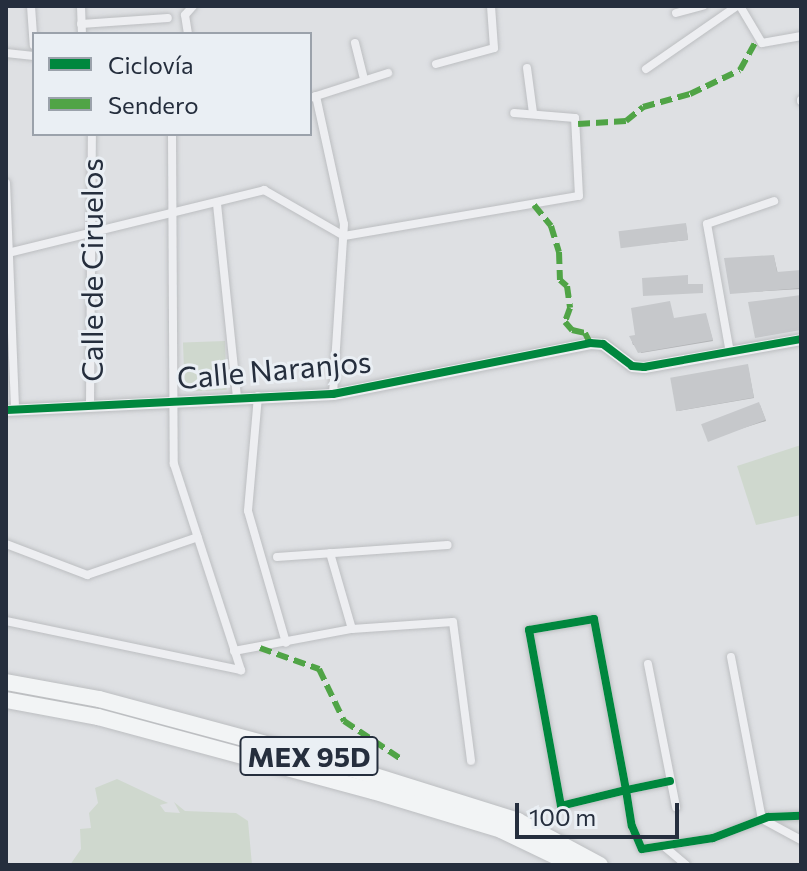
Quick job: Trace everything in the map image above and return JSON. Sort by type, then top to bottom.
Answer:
[{"type":"highway","points":[[6,683],[113,705],[472,810],[524,829],[588,865]]},
{"type":"highway","name":"MEX 95D","points":[[6,683],[99,699],[327,761],[518,821],[600,865]]},
{"type":"highway","points":[[6,701],[294,776],[482,832],[566,865]]},
{"type":"highway","name":"MEX 95D","points":[[6,701],[98,717],[373,791],[501,830],[574,865]]},
{"type":"street","points":[[31,6],[33,32]]},
{"type":"street","points":[[81,6],[82,32]]},
{"type":"street","points":[[188,32],[185,15],[193,6]]},
{"type":"street","points":[[436,64],[494,48],[491,6]]},
{"type":"street","points":[[676,13],[703,6]]},
{"type":"street","points":[[646,69],[739,6],[762,43],[801,36]]},
{"type":"street","points":[[81,24],[168,18]]},
{"type":"street","points":[[355,43],[364,80]]},
{"type":"street","points":[[6,53],[32,56]]},
{"type":"street","points":[[527,68],[533,113]]},
{"type":"street","points":[[333,394],[344,236],[313,97],[388,73]]},
{"type":"street","points":[[8,253],[173,215],[264,190],[344,236],[573,200],[579,196],[578,124],[571,115],[514,113]]},
{"type":"street","name":"Calle de Ciruelos","points":[[90,406],[88,234],[92,136]]},
{"type":"street","points":[[6,621],[241,670],[174,464],[178,402],[172,136]]},
{"type":"street","points":[[6,183],[11,410]]},
{"type":"street","points":[[774,201],[707,224],[730,353],[801,339]]},
{"type":"street","points":[[217,204],[237,397]]},
{"type":"street","name":"Calle Naranjos","points":[[11,410],[333,394],[590,343],[603,344],[632,366],[644,367],[730,353]]},
{"type":"street","points":[[258,396],[248,511],[286,643]]},
{"type":"street","points":[[6,544],[87,575],[198,537]]},
{"type":"street","points":[[277,557],[448,545]]},
{"type":"street","points":[[330,553],[352,629]]},
{"type":"street","points":[[670,781],[626,790],[561,806],[529,630],[594,619],[626,790],[642,849],[666,848],[732,833],[762,819],[801,816]]},
{"type":"street","points":[[234,651],[352,629],[453,622],[471,761]]},
{"type":"street","points":[[731,657],[762,819]]},
{"type":"street","points":[[648,664],[676,807]]},
{"type":"street","points":[[762,819],[801,840]]},
{"type":"street","points":[[666,848],[686,865]]},
{"type":"shaded area","points":[[225,341],[227,390],[185,391],[183,342]]},
{"type":"shaded area","points":[[801,445],[801,515],[756,525],[737,466]]},
{"type":"shaded area","points":[[117,779],[168,803],[160,805],[165,812],[180,813],[174,802],[185,811],[236,813],[248,821],[252,865],[70,865],[81,849],[80,829],[91,828],[89,813],[98,803],[95,788]]},
{"type":"building","points":[[686,223],[688,240],[621,248],[619,231]]},
{"type":"building","points":[[774,255],[777,272],[801,270],[801,288],[730,294],[724,258]]},
{"type":"building","points":[[688,275],[688,284],[703,284],[703,293],[643,296],[642,278]]},
{"type":"building","points":[[801,295],[801,330],[755,338],[748,302]]},
{"type":"building","points":[[670,301],[674,318],[706,313],[713,340],[638,353],[629,336],[635,335],[631,308]]},
{"type":"building","points":[[748,364],[754,397],[676,411],[670,378]]},
{"type":"building","points":[[759,402],[766,420],[708,442],[701,424]]},
{"type":"marked path","points":[[578,124],[626,121],[643,107],[690,94],[740,70],[757,39]]},
{"type":"marked path","points":[[534,205],[551,226],[559,252],[560,280],[567,286],[570,308],[565,322],[572,330],[585,333],[590,343]]},
{"type":"marked path","points":[[260,648],[319,669],[344,721],[401,759]]},
{"type":"cycle path","points":[[6,410],[333,394],[590,343],[603,344],[632,366],[644,367],[801,339]]},
{"type":"cycle path","points":[[670,781],[626,790],[561,806],[529,630],[594,619],[626,790],[632,826],[642,849],[713,838],[768,817],[801,816]]}]
